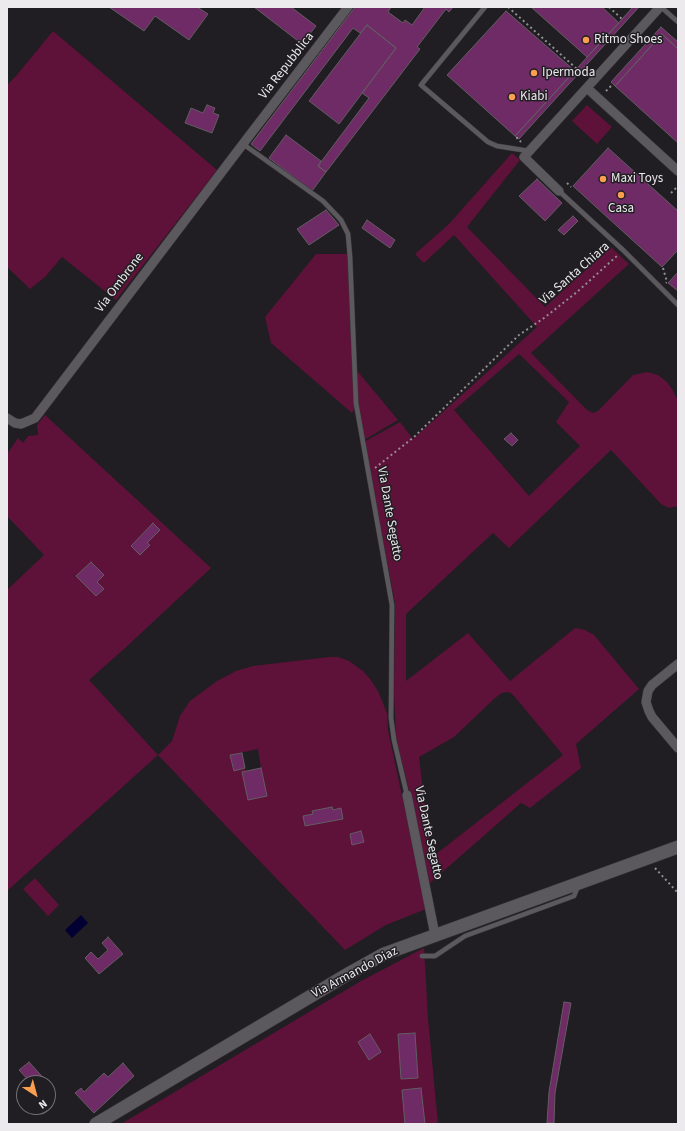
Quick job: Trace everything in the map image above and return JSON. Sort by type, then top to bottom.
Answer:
[{"type":"street","name":"Via Repubblica","points":[[244,142],[348,7]]},
{"type":"street","points":[[529,151],[661,7]]},
{"type":"street","points":[[587,88],[678,171]]},
{"type":"street","name":"Via Ombrone","points":[[7,418],[15,423],[21,424],[34,418],[244,142]]},
{"type":"street","name":"Via Santa Chiara","points":[[529,151],[524,157],[559,191]]},
{"type":"street","points":[[678,664],[652,685],[648,691],[646,702],[650,714],[678,748]]},
{"type":"street","name":"Via Dante Segatto","points":[[408,795],[435,935]]},
{"type":"street","name":"Via Armando Diaz","points":[[96,1124],[368,962],[384,954],[678,847]]},
{"type":"lane","points":[[485,7],[421,85],[488,142],[497,146],[529,151]]},
{"type":"lane","points":[[661,7],[678,22]]},
{"type":"lane","name":"Via Dante Segatto","points":[[244,142],[323,201],[341,220],[348,234],[356,403],[392,605],[391,718],[394,740],[408,795]]},
{"type":"lane","name":"Via Santa Chiara","points":[[559,191],[623,250]]},
{"type":"lane","points":[[623,250],[678,305]]},
{"type":"lane","points":[[422,956],[436,956],[465,936],[574,896],[580,882]]},
{"type":"path","points":[[508,7],[577,68]]},
{"type":"path","points":[[608,7],[622,19]]},
{"type":"path","points":[[606,91],[613,84]]},
{"type":"path","points":[[517,137],[521,142]]},
{"type":"path","points":[[567,183],[571,187]]},
{"type":"path","points":[[671,193],[678,186]]},
{"type":"path","name":"Via Santa Chiara","points":[[382,462],[414,437],[519,335],[544,318],[577,292],[623,250]]},
{"type":"path","points":[[663,268],[667,282]]},
{"type":"path","points":[[648,870],[656,867],[678,893]]},
{"type":"shaded area","points":[[53,31],[217,170],[116,300],[62,257],[45,277],[30,289],[7,267],[7,85]]},
{"type":"shaded area","points":[[587,105],[612,127],[597,144],[572,121]]},
{"type":"shaded area","points":[[512,153],[520,160],[467,227],[545,307],[611,247],[629,264],[531,353],[587,410],[593,413],[598,411],[633,375],[647,372],[658,375],[667,382],[678,401],[678,506],[669,508],[661,504],[611,450],[509,548],[493,533],[406,614],[406,681],[468,633],[510,681],[575,628],[585,630],[594,635],[639,689],[576,744],[581,768],[530,808],[521,803],[430,883],[396,739],[394,694],[395,603],[364,442],[400,422],[413,439],[537,327],[454,235],[424,263],[415,254],[449,224]],"holes":[[[519,354],[569,402],[556,422],[580,446],[529,496],[454,410]],[[502,693],[511,693],[515,697],[563,755],[431,858],[419,757],[454,737],[495,698]]]},
{"type":"shaded area","points":[[316,254],[348,254],[354,367],[398,420],[364,440],[356,406],[352,413],[271,343],[265,317]]},
{"type":"shaded area","points":[[45,415],[211,568],[89,680],[158,755],[7,891],[7,590],[44,555],[7,516],[7,454],[18,438],[23,443],[28,436],[38,435],[37,425]],"holes":[[[153,523],[160,530],[147,543],[150,545],[140,555],[131,546]],[[91,562],[104,575],[97,582],[104,589],[96,596],[76,576]]]},
{"type":"shaded area","points":[[338,657],[349,661],[363,671],[370,679],[378,691],[387,713],[388,730],[426,909],[386,925],[345,950],[158,755],[172,741],[180,716],[190,701],[217,681],[236,671],[253,666]],"holes":[[[258,749],[261,768],[246,771],[245,768],[234,771],[230,755]],[[332,807],[333,810],[341,808],[343,819],[305,826],[303,816],[313,814],[312,812]]]},
{"type":"shaded area","points":[[35,878],[59,905],[48,916],[23,889]]},
{"type":"shaded area","points":[[81,915],[88,923],[72,938],[65,930]]},
{"type":"shaded area","points":[[424,948],[428,1018],[438,1124],[121,1124],[361,981]]},
{"type":"building","points":[[109,7],[197,7],[208,14],[189,40],[155,16],[144,31]]},
{"type":"building","points":[[254,7],[291,7],[316,26],[302,44]]},
{"type":"building","points":[[355,7],[391,7],[388,12],[403,23],[405,20],[412,25],[425,7],[453,7],[449,12],[446,9],[417,47],[420,49],[326,172],[318,166],[369,98],[362,93],[396,48],[367,25],[360,33],[353,28],[260,151],[251,144]]},
{"type":"building","name":"Ritmo Shoes","points":[[531,7],[602,7],[619,23],[587,57]]},
{"type":"building","points":[[633,7],[639,7],[519,139],[515,136]]},
{"type":"building","points":[[506,11],[575,71],[515,136],[447,75]]},
{"type":"building","points":[[367,25],[396,48],[339,124],[309,101]]},
{"type":"building","points":[[661,27],[678,42],[678,49],[662,34],[615,86],[611,82]]},
{"type":"building","points":[[662,34],[678,49],[678,143],[615,86]]},
{"type":"building","points":[[207,105],[215,108],[213,113],[219,115],[212,133],[185,123],[191,108],[203,113]]},
{"type":"building","points":[[286,135],[321,161],[318,166],[326,172],[312,191],[269,158]]},
{"type":"building","points":[[608,148],[678,211],[678,250],[662,267],[573,186]]},
{"type":"building","points":[[537,179],[562,203],[545,221],[519,196]]},
{"type":"building","points":[[326,210],[339,225],[309,245],[297,229]]},
{"type":"building","points":[[573,216],[578,221],[564,235],[558,230]]},
{"type":"building","points":[[367,220],[395,240],[390,248],[362,228]]},
{"type":"building","points":[[678,272],[678,291],[668,283]]},
{"type":"building","points":[[511,433],[518,440],[512,446],[504,439]]},
{"type":"building","points":[[153,523],[160,530],[147,543],[150,545],[140,555],[131,546]]},
{"type":"building","points":[[91,562],[104,575],[97,582],[104,589],[96,596],[76,576]]},
{"type":"building","points":[[242,753],[245,768],[234,771],[230,755]]},
{"type":"building","points":[[261,768],[267,796],[248,800],[242,772]]},
{"type":"building","points":[[332,807],[333,810],[341,808],[343,819],[305,826],[303,816],[313,814],[312,811]]},
{"type":"building","points":[[361,831],[364,842],[352,845],[350,834]]},
{"type":"building","points":[[108,937],[123,954],[99,974],[85,958],[91,952],[98,959],[108,950],[102,943]]},
{"type":"building","points":[[564,1002],[571,1003],[555,1093],[554,1123],[547,1123],[549,1092]]},
{"type":"building","points":[[415,1033],[418,1078],[401,1079],[398,1034]]},
{"type":"building","points":[[370,1034],[381,1052],[369,1060],[358,1042]]},
{"type":"building","points":[[29,1062],[41,1075],[24,1075],[19,1070]]},
{"type":"building","points":[[123,1063],[134,1076],[94,1113],[75,1093],[81,1088],[84,1092],[104,1073],[108,1077]]},
{"type":"building","points":[[421,1088],[425,1124],[405,1124],[402,1090]]},
{"type":"place","name":"Ritmo Shoes","points":[[586,40]]},
{"type":"place","name":"Ipermoda","points":[[534,73]]},
{"type":"place","name":"Kiabi","points":[[512,97]]},
{"type":"place","name":"Maxi Toys","points":[[603,179]]},
{"type":"place","name":"Casa","points":[[621,195]]}]
